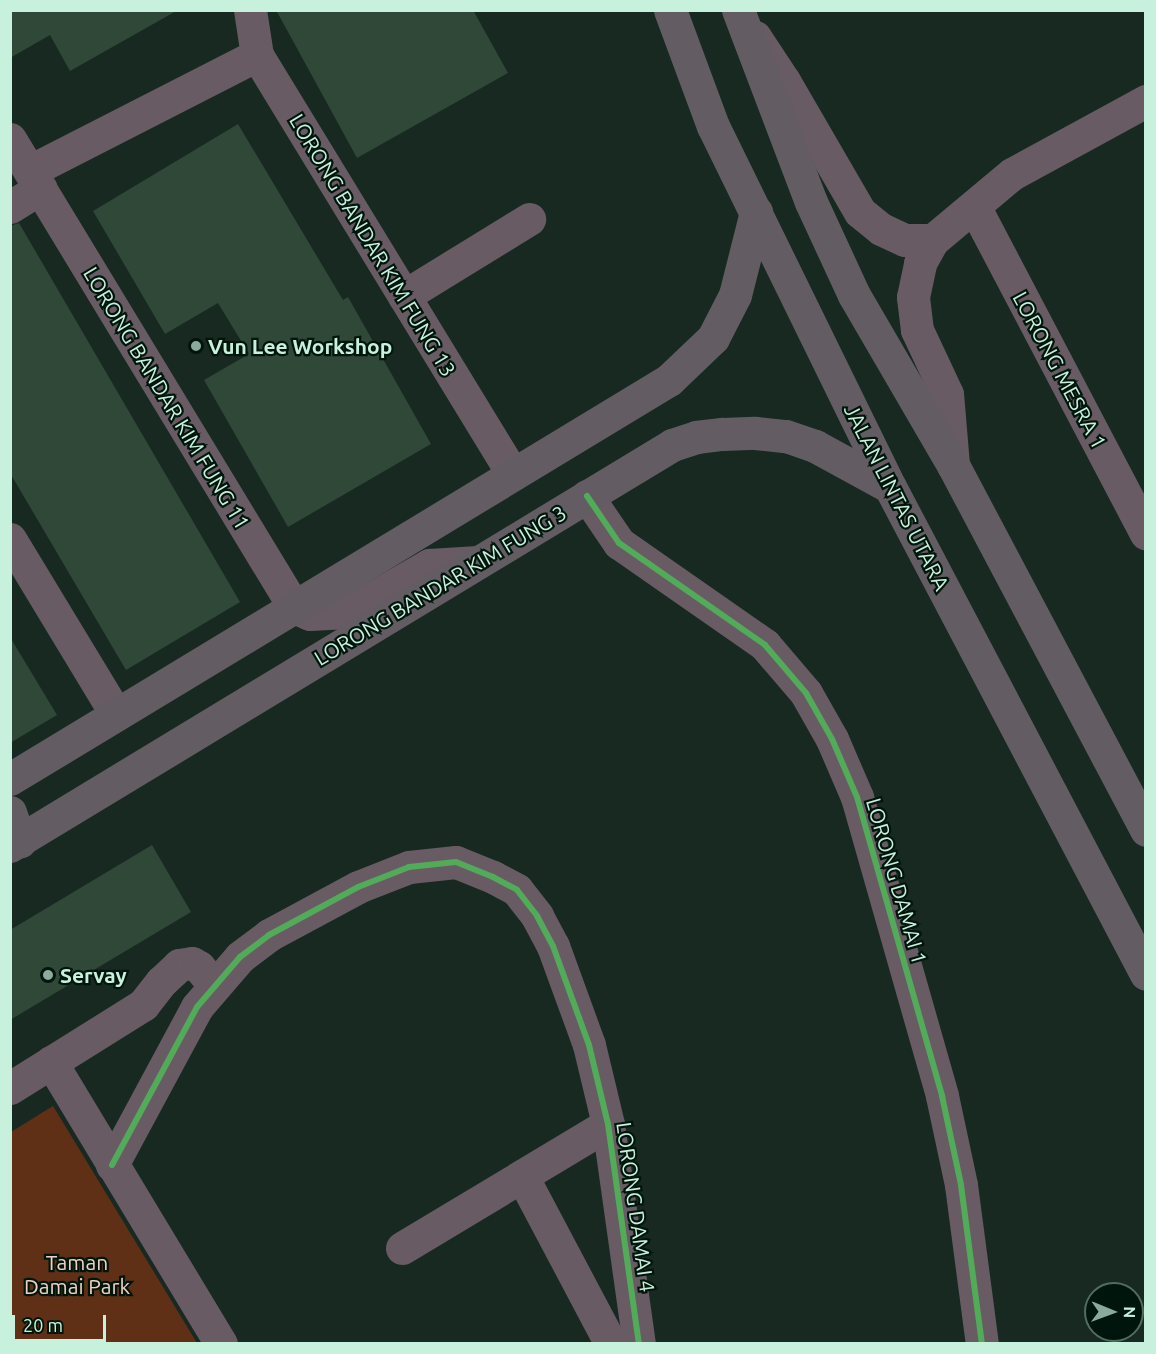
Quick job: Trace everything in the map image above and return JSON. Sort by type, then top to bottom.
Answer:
[{"type":"main road","name":"JALAN LINTAS UTARA","points":[[670,10],[713,126],[890,487],[1146,974]]},
{"type":"main road","points":[[738,12],[812,202],[854,295],[953,465],[1146,830]]},
{"type":"main road","points":[[10,779],[669,380],[694,359],[713,338],[735,295],[756,212]]},
{"type":"main road","name":"LORONG BANDAR KIM FUNG 3","points":[[14,833],[478,562],[672,445],[696,437],[722,434],[755,433],[786,436],[805,442],[890,487]]},
{"type":"street","name":"LORONG BANDAR KIM FUNG 13","points":[[250,10],[256,55],[513,474]]},
{"type":"street","points":[[738,12],[784,81],[860,212],[881,229],[905,240],[933,240]]},
{"type":"street","points":[[10,207],[35,180],[256,55]]},
{"type":"street","points":[[953,465],[947,394],[917,330],[913,297],[920,263],[933,240],[1012,174],[1146,101]]},
{"type":"street","name":"LORONG BANDAR KIM FUNG 11","points":[[10,139],[294,607]]},
{"type":"street","name":"LORONG MESRA 1","points":[[974,206],[1146,534]]},
{"type":"street","points":[[404,296],[529,219]]},
{"type":"street","name":"LORONG DAMAI 1","points":[[587,496],[619,543],[765,645],[806,693],[832,739],[856,797],[942,1096],[961,1185],[982,1344]]},
{"type":"street","points":[[10,539],[116,714]]},
{"type":"street","points":[[294,607],[310,614],[347,612],[429,565],[478,562]]},
{"type":"street","name":"LORONG DAMAI 4","points":[[112,1165],[168,1055],[196,1007],[240,957],[270,935],[358,887],[409,867],[456,862],[494,877],[517,890],[537,916],[553,946],[589,1045],[608,1124],[639,1344]]},
{"type":"street","points":[[10,1088],[143,1005],[161,982],[179,965],[192,963],[199,967],[214,985]]},
{"type":"street","points":[[51,1062],[222,1344]]},
{"type":"street","points":[[402,1248],[608,1124]]},
{"type":"street","points":[[522,1176],[611,1344]]},
{"type":"green space","name":"Taman Damai Park","points":[[53,1106],[197,1343],[11,1343],[11,1132]]},
{"type":"building","points":[[10,10],[178,10],[70,71],[50,35],[10,58]]},
{"type":"building","points":[[276,10],[473,10],[508,73],[357,158]]},
{"type":"building","points":[[238,124],[343,300],[348,297],[431,444],[288,527],[204,380],[249,354],[218,303],[165,334],[93,211]]},
{"type":"building","points":[[19,223],[240,602],[126,670],[10,473],[10,226]]},
{"type":"building","points":[[10,637],[57,715],[10,743]]},
{"type":"building","name":"Servay","points":[[152,845],[191,912],[10,1020],[10,930]]},
{"type":"cycle path","points":[[587,496],[619,543],[765,645],[806,693],[832,739],[857,797],[942,1096],[961,1185],[982,1344]]},
{"type":"cycle path","points":[[112,1165],[197,1007],[240,957],[269,935],[358,887],[409,867],[456,862],[493,877],[517,890],[537,916],[553,946],[589,1045],[608,1124],[639,1344]]},
{"type":"place","name":"Vun Lee Workshop","points":[[196,346]]},
{"type":"place","name":"Servay","points":[[48,975]]}]
